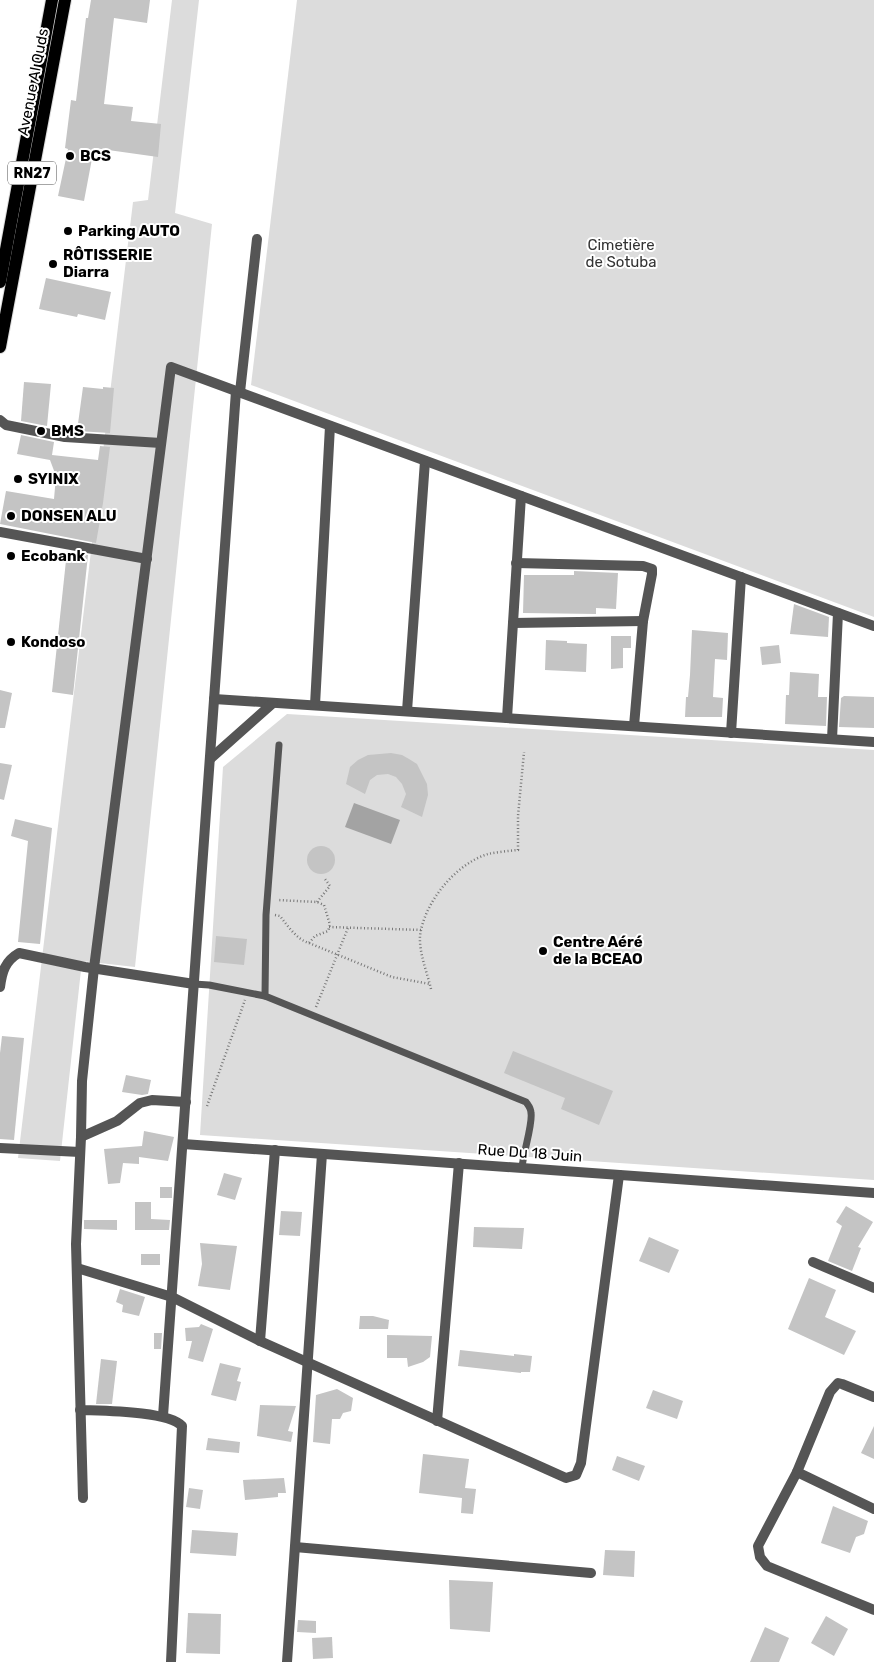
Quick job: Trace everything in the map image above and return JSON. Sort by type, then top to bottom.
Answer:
[{"type":"main road","name":"Avenue Al Quds","points":[[0,282],[52,0]]},
{"type":"main road","name":"Avenue Al Quds","points":[[0,347],[65,0]]},
{"type":"street","points":[[163,1416],[214,699],[238,392],[256,238]]},
{"type":"street","points":[[83,1498],[76,1244],[82,1081],[94,968],[171,367],[874,626]]},
{"type":"street","points":[[0,420],[6,425],[65,438],[162,443]]},
{"type":"street","points":[[315,705],[330,426]]},
{"type":"street","points":[[407,711],[425,461]]},
{"type":"street","points":[[507,718],[521,496]]},
{"type":"street","points":[[0,532],[147,559]]},
{"type":"street","points":[[516,563],[643,566],[652,569],[643,621],[634,726]]},
{"type":"street","points":[[731,733],[741,577]]},
{"type":"street","points":[[832,739],[838,613]]},
{"type":"street","points":[[513,623],[643,621]]},
{"type":"street","points":[[214,699],[874,742]]},
{"type":"street","points":[[210,759],[273,703]]},
{"type":"street","points":[[0,987],[2,973],[9,959],[19,953],[94,968],[194,984]]},
{"type":"street","points":[[81,1137],[117,1121],[140,1103],[152,1100],[186,1102]]},
{"type":"street","name":"Rue Du 18 Juin","points":[[183,1144],[874,1193]]},
{"type":"street","points":[[0,1148],[80,1152]]},
{"type":"street","points":[[260,1341],[275,1150]]},
{"type":"street","points":[[287,1662],[322,1154]]},
{"type":"street","points":[[437,1421],[459,1163]]},
{"type":"street","points":[[77,1268],[172,1297],[260,1341],[566,1478],[576,1475],[582,1462],[619,1175]]},
{"type":"street","points":[[813,1262],[874,1288]]},
{"type":"street","points":[[874,1397],[842,1384],[838,1384],[830,1392],[797,1472],[758,1546],[760,1557],[767,1566],[874,1610]]},
{"type":"street","points":[[80,1410],[163,1416],[180,1423],[183,1430],[171,1662]]},
{"type":"street","points":[[797,1472],[874,1509]]},
{"type":"street","points":[[295,1547],[591,1573]]},
{"type":"lane","points":[[265,996],[268,900],[279,745]]},
{"type":"lane","points":[[194,984],[209,985],[265,996],[526,1102],[532,1114],[522,1168]]},
{"type":"path","points":[[431,989],[420,938],[424,918],[435,897],[447,881],[466,866],[487,854],[518,850],[518,816],[524,752]]},
{"type":"path","points":[[317,902],[330,886],[325,879]]},
{"type":"path","points":[[268,900],[317,902],[324,906],[329,928]]},
{"type":"path","points":[[280,916],[302,941],[392,977],[430,984]]},
{"type":"path","points":[[309,943],[315,936],[328,931],[329,928],[422,930]]},
{"type":"path","points":[[313,1016],[348,928]]},
{"type":"path","points":[[207,1106],[248,992]]},
{"type":"green space","points":[[172,0],[199,0],[175,213],[212,224],[135,967],[82,961],[60,1161],[18,1158],[133,202],[148,200]]},
{"type":"green space","name":"Cimetière de Sotuba","points":[[297,0],[874,0],[874,617],[251,385]]},
{"type":"green space","name":"Centre Aéré de la BCEAO","points":[[287,714],[874,750],[874,1180],[200,1135],[223,767]]},
{"type":"shaded area","points":[[354,803],[400,820],[391,844],[345,827]]},
{"type":"building","points":[[91,0],[150,0],[147,23],[114,18],[104,104],[133,107],[131,121],[161,124],[158,157],[94,148],[84,201],[58,196],[68,149],[65,148],[71,100],[76,101],[86,18],[88,18]]},
{"type":"building","points":[[46,278],[111,292],[105,320],[78,314],[77,317],[39,309]]},
{"type":"building","points":[[24,382],[51,384],[47,426],[21,421]]},
{"type":"building","points":[[83,387],[114,388],[110,433],[77,431]]},
{"type":"building","points":[[21,435],[54,442],[52,455],[98,460],[100,446],[110,447],[96,543],[0,524],[6,491],[54,499],[56,476],[50,460],[17,454]]},
{"type":"building","points":[[67,551],[88,555],[73,695],[52,692]]},
{"type":"building","points":[[574,571],[618,573],[616,609],[596,608],[596,614],[523,613],[524,575],[574,575]]},
{"type":"building","points":[[794,604],[829,617],[828,637],[790,634]]},
{"type":"building","points":[[692,630],[728,633],[727,660],[715,659],[713,697],[723,698],[722,717],[685,717],[690,675]]},
{"type":"building","points":[[611,636],[631,636],[631,648],[623,648],[623,668],[611,669]]},
{"type":"building","points":[[546,640],[587,644],[586,672],[545,670]]},
{"type":"building","points":[[779,645],[781,663],[762,665],[760,647]]},
{"type":"building","points":[[790,672],[819,674],[818,697],[827,697],[826,726],[785,724],[786,695],[789,695]]},
{"type":"building","points":[[0,690],[12,693],[5,728],[0,728]]},
{"type":"building","points":[[844,696],[874,697],[874,728],[839,727],[841,698]]},
{"type":"building","points":[[391,753],[402,755],[417,764],[427,784],[428,795],[422,817],[401,807],[406,794],[402,784],[396,777],[388,774],[377,775],[370,780],[365,794],[346,784],[350,767],[358,760],[368,755]]},
{"type":"building","points":[[0,763],[12,765],[4,800],[0,799]]},
{"type":"building","points":[[15,819],[52,828],[40,944],[18,942],[28,841],[11,836]]},
{"type":"building","points":[[321,846],[331,850],[335,860],[331,870],[321,874],[311,870],[307,860],[311,850]]},
{"type":"building","points":[[216,936],[247,939],[244,965],[214,962]]},
{"type":"building","points":[[2,1036],[24,1038],[14,1140],[0,1139],[0,1053]]},
{"type":"building","points":[[513,1051],[613,1091],[599,1125],[561,1109],[565,1098],[504,1073]]},
{"type":"building","points":[[126,1075],[151,1080],[148,1094],[122,1092]]},
{"type":"building","points":[[144,1131],[174,1137],[168,1161],[139,1157],[139,1164],[123,1163],[120,1183],[108,1184],[104,1149],[142,1146]]},
{"type":"building","points":[[224,1173],[242,1178],[235,1200],[217,1195]]},
{"type":"building","points":[[160,1187],[172,1187],[172,1198],[160,1198]]},
{"type":"building","points":[[135,1202],[151,1202],[151,1219],[170,1220],[169,1230],[135,1230]]},
{"type":"building","points":[[846,1206],[873,1222],[858,1247],[861,1248],[852,1271],[828,1261],[842,1226],[836,1222]]},
{"type":"building","points":[[281,1211],[302,1212],[300,1236],[279,1235]]},
{"type":"building","points":[[84,1220],[117,1220],[117,1230],[84,1229]]},
{"type":"building","points":[[474,1227],[524,1228],[522,1249],[473,1247]]},
{"type":"building","points":[[649,1237],[679,1250],[669,1273],[639,1261]]},
{"type":"building","points":[[200,1243],[237,1246],[230,1290],[198,1286],[202,1264]]},
{"type":"building","points":[[141,1254],[160,1254],[160,1265],[141,1265]]},
{"type":"building","points":[[809,1278],[836,1290],[825,1317],[856,1331],[844,1355],[788,1329]]},
{"type":"building","points":[[120,1289],[145,1297],[139,1316],[122,1312],[123,1305],[116,1302]]},
{"type":"building","points":[[360,1316],[373,1316],[389,1320],[388,1329],[359,1329]]},
{"type":"building","points":[[201,1324],[213,1329],[203,1362],[188,1358],[192,1341],[186,1341],[185,1328],[199,1327]]},
{"type":"building","points":[[154,1333],[162,1333],[161,1349],[154,1349]]},
{"type":"building","points":[[387,1335],[432,1336],[430,1357],[423,1362],[408,1367],[407,1358],[387,1358]]},
{"type":"building","points":[[460,1350],[532,1356],[530,1372],[521,1373],[458,1366]]},
{"type":"building","points":[[101,1359],[117,1361],[112,1404],[96,1404]]},
{"type":"building","points":[[220,1363],[241,1368],[237,1381],[241,1382],[236,1401],[211,1395]]},
{"type":"building","points":[[337,1389],[353,1398],[351,1411],[343,1413],[340,1419],[332,1419],[330,1444],[313,1442],[316,1395]]},
{"type":"building","points":[[653,1390],[683,1401],[677,1419],[646,1408]]},
{"type":"building","points":[[260,1405],[296,1406],[288,1431],[293,1432],[291,1442],[257,1436]]},
{"type":"building","points":[[874,1426],[874,1459],[861,1453]]},
{"type":"building","points":[[208,1438],[240,1442],[239,1453],[206,1450]]},
{"type":"building","points":[[423,1454],[469,1459],[465,1488],[476,1489],[473,1514],[461,1513],[462,1498],[419,1493]]},
{"type":"building","points":[[617,1456],[645,1466],[639,1481],[612,1470]]},
{"type":"building","points":[[284,1478],[286,1493],[278,1493],[278,1497],[245,1500],[243,1480]]},
{"type":"building","points":[[189,1488],[203,1490],[200,1509],[186,1507]]},
{"type":"building","points":[[833,1506],[868,1521],[864,1534],[856,1537],[850,1553],[821,1543]]},
{"type":"building","points":[[192,1530],[238,1533],[236,1556],[190,1553]]},
{"type":"building","points":[[605,1550],[635,1551],[634,1577],[603,1575]]},
{"type":"building","points":[[449,1580],[493,1582],[490,1632],[450,1629]]},
{"type":"building","points":[[188,1613],[221,1614],[220,1654],[186,1653]]},
{"type":"building","points":[[826,1616],[848,1629],[834,1656],[811,1643]]},
{"type":"building","points":[[298,1620],[316,1621],[316,1633],[297,1632]]},
{"type":"building","points":[[765,1627],[789,1638],[779,1662],[750,1662]]},
{"type":"building","points":[[332,1637],[333,1658],[313,1659],[312,1638]]},
{"type":"place","name":"BCS","points":[[70,156]]},
{"type":"place","name":"Parking AUTO","points":[[68,231]]},
{"type":"place","name":"RÔTISSERIE Diarra","points":[[53,264]]},
{"type":"place","name":"BMS","points":[[41,431]]},
{"type":"place","name":"SYINIX","points":[[18,479]]},
{"type":"place","name":"DONSEN ALU","points":[[11,516]]},
{"type":"place","name":"Ecobank","points":[[11,556]]},
{"type":"place","name":"Kondoso","points":[[11,642]]},
{"type":"place","name":"Centre Aéré de la BCEAO","points":[[543,951]]}]
